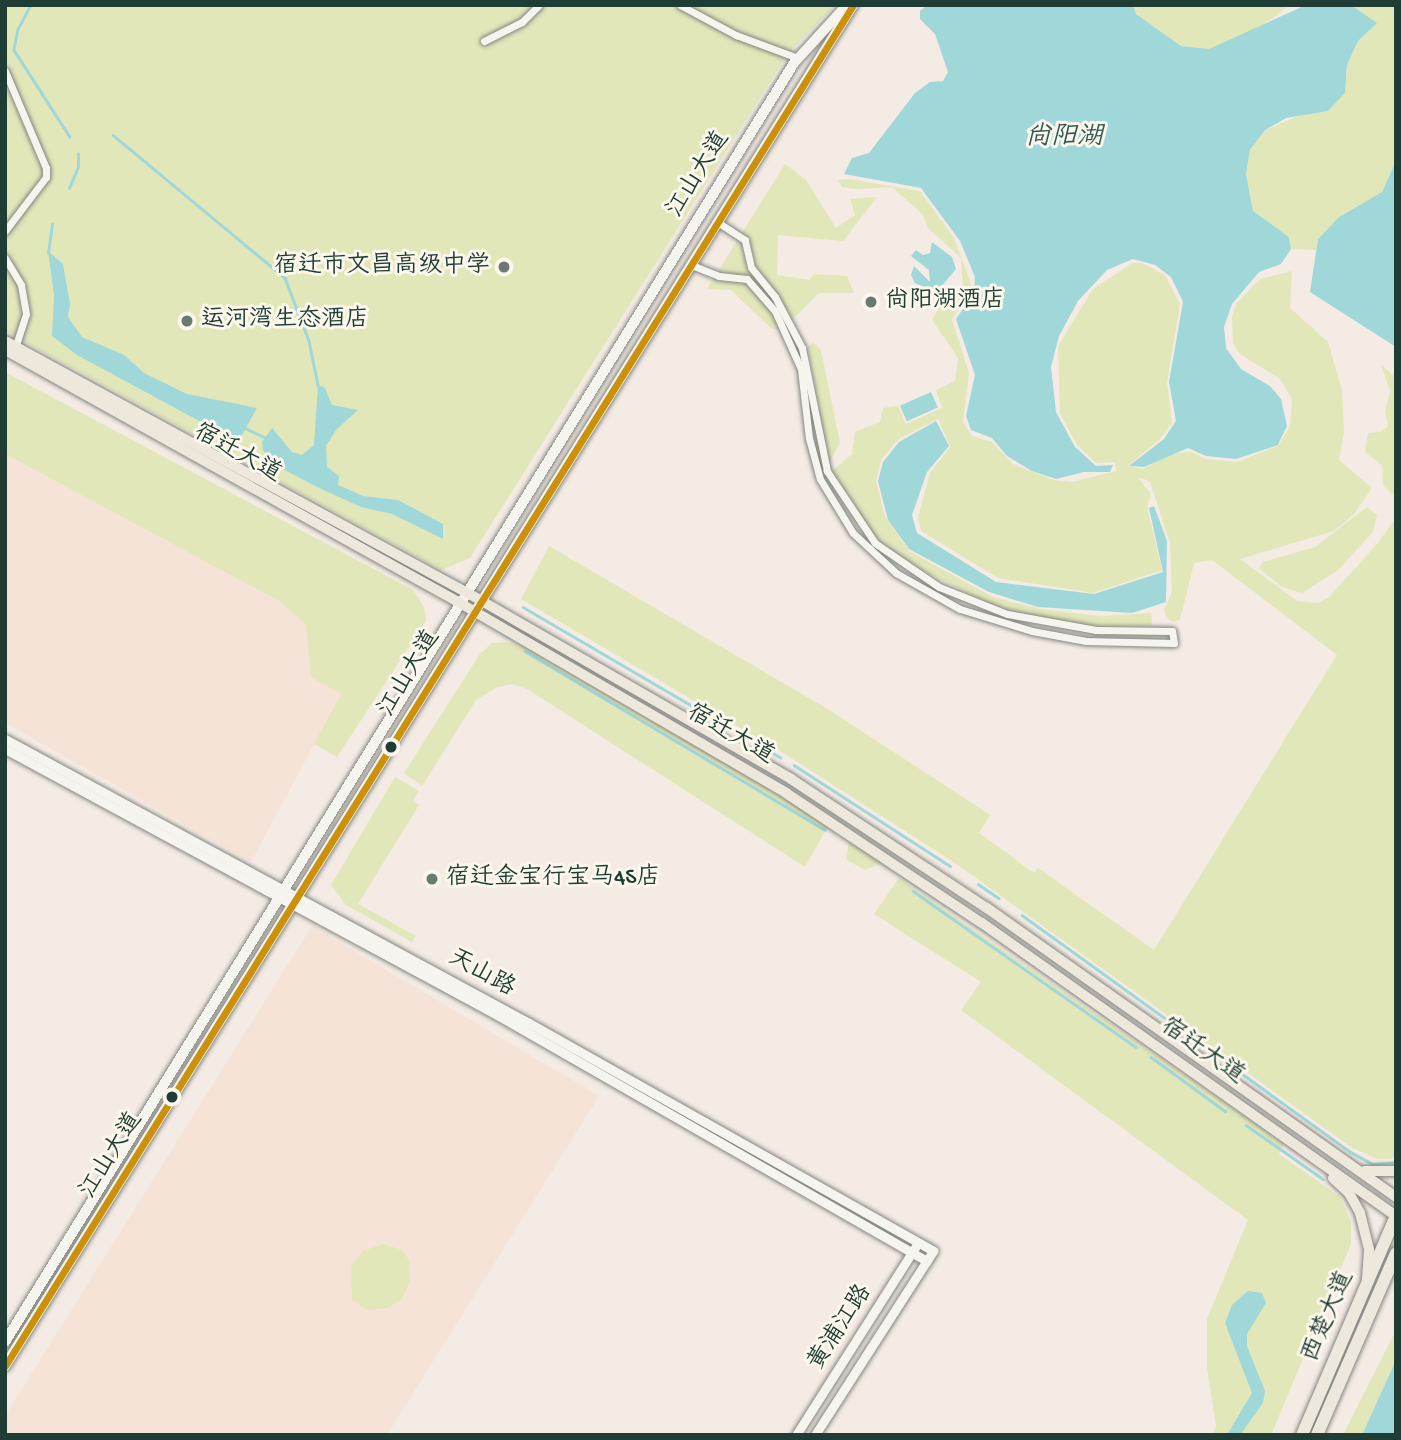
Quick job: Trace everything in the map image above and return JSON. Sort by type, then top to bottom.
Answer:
[{"type":"highway","name":"西楚大道","points":[[1302,1435],[1396,1216]]},
{"type":"highway","name":"西楚大道","points":[[1317,1435],[1396,1253]]},
{"type":"main road","name":"江山大道","points":[[5,1342],[286,893],[463,598],[798,58],[847,5]]},
{"type":"main road","name":"江山大道","points":[[5,1366],[298,900],[477,605],[694,266],[853,5]]},
{"type":"main road","name":"宿迁大道","points":[[10,348],[791,779],[987,908],[1396,1197]]},
{"type":"main road","name":"宿迁大道","points":[[477,605],[843,829],[1396,1216]]},
{"type":"main road","points":[[1303,1150],[1349,1193],[1360,1213],[1369,1250],[1366,1284]]},
{"type":"main road","points":[[1352,1166],[1372,1174],[1396,1171]]},
{"type":"main road","points":[[1380,1289],[1396,1268]]},
{"type":"street","points":[[484,41],[522,22],[539,5]]},
{"type":"street","points":[[680,5],[736,35],[798,58]]},
{"type":"street","points":[[5,71],[46,168],[46,177],[5,231]]},
{"type":"street","points":[[694,266],[719,276],[747,279],[775,310],[801,369],[809,439],[820,479],[853,533],[896,573],[960,609],[1032,631],[1086,641],[1174,643],[1172,631],[1074,627],[998,611],[930,582],[875,543],[827,471],[802,348],[775,297],[751,267],[745,240],[720,224]]},
{"type":"street","points":[[5,258],[25,300],[26,314],[10,348]]},
{"type":"street","name":"天山路","points":[[5,739],[286,893],[927,1261]]},
{"type":"street","name":"天山路","points":[[5,748],[286,893]]},
{"type":"street","name":"天山路","points":[[298,900],[933,1251]]},
{"type":"street","name":"黄浦江路","points":[[796,1435],[919,1242]]},
{"type":"street","name":"黄浦江路","points":[[815,1435],[933,1251]]},
{"type":"shaded area","points":[[5,454],[279,601],[306,625],[311,677],[341,694],[251,862],[5,723]]},
{"type":"shaded area","points":[[312,926],[599,1096],[387,1435],[5,1435],[5,1416]]},
{"type":"green space","points":[[5,5],[836,5],[789,52],[470,558],[441,570],[5,331]]},
{"type":"green space","points":[[1133,5],[1290,5],[1255,31],[1209,49],[1181,46],[1136,14]]},
{"type":"green space","points":[[1351,5],[1396,5],[1396,161],[1382,192],[1339,217],[1318,239],[1316,250],[1291,249],[1289,237],[1253,211],[1246,174],[1250,150],[1265,130],[1305,113],[1328,111],[1345,93],[1347,65],[1358,41],[1376,23]]},
{"type":"green space","points":[[785,164],[806,180],[836,228],[855,215],[850,199],[877,197],[843,241],[778,235],[777,275],[809,280],[814,274],[847,276],[854,293],[819,293],[785,327],[772,329],[731,290],[707,289]]},
{"type":"green space","points":[[850,179],[920,191],[954,238],[973,289],[952,319],[969,373],[963,422],[972,436],[992,442],[1013,464],[1054,480],[1072,482],[1116,471],[1115,462],[1096,463],[1077,445],[1060,413],[1058,346],[1093,289],[1132,263],[1142,263],[1165,275],[1180,304],[1167,382],[1172,423],[1160,439],[1128,466],[1143,469],[1165,456],[1189,451],[1206,459],[1237,462],[1278,446],[1290,426],[1292,399],[1280,379],[1240,354],[1233,344],[1232,316],[1236,304],[1260,279],[1292,271],[1290,308],[1328,342],[1342,390],[1344,432],[1339,460],[1372,488],[1354,514],[1334,531],[1240,559],[1297,601],[1318,603],[1329,597],[1378,543],[1396,517],[1396,1156],[1391,1159],[1377,1159],[1351,1147],[955,863],[785,754],[521,599],[549,546],[831,711],[990,815],[979,833],[1034,873],[1038,868],[1154,950],[1337,655],[1212,560],[1194,563],[1180,620],[1173,622],[1166,617],[1164,610],[1172,592],[1170,543],[1150,482],[1142,478],[1138,478],[1151,494],[1147,507],[1162,570],[1093,593],[998,578],[921,531],[918,518],[930,473],[950,447],[938,419],[899,439],[881,460],[876,481],[885,516],[909,551],[993,597],[1040,609],[1100,616],[1151,613],[1152,626],[1070,625],[995,607],[904,561],[867,530],[832,471],[852,454],[855,432],[880,422],[883,408],[898,406],[906,424],[942,408],[936,390],[955,381],[958,358],[932,320],[941,305],[952,304],[963,290],[961,258],[927,227],[923,215],[892,187],[856,189],[842,187],[838,180]]},
{"type":"green space","points":[[813,342],[821,350],[840,443],[829,463],[808,347]]},
{"type":"green space","points":[[1381,364],[1396,378],[1394,496],[1383,485],[1382,465],[1365,452],[1368,433],[1380,432],[1388,426],[1385,411],[1390,391]]},
{"type":"green space","points":[[5,372],[413,590],[424,607],[426,621],[337,757],[314,744],[341,694],[311,677],[306,625],[279,601],[5,454]]},
{"type":"green space","points":[[1367,507],[1377,515],[1373,532],[1337,571],[1302,593],[1282,587],[1259,568],[1263,562],[1315,547]]},
{"type":"green space","points":[[508,642],[527,648],[714,755],[828,826],[805,867],[527,689],[512,684],[497,687],[476,700],[422,786],[404,773],[479,655],[492,643]]},
{"type":"green space","points":[[395,777],[419,791],[413,801],[419,805],[358,904],[416,936],[412,942],[346,905],[331,885]]},
{"type":"green space","points":[[849,841],[882,861],[880,864],[864,870],[846,859]]},
{"type":"green space","points":[[899,878],[1284,1144],[1279,1154],[1340,1197],[1351,1222],[1351,1244],[1271,1435],[1213,1435],[1216,1426],[1207,1368],[1207,1319],[1248,1220],[961,1010],[981,982],[874,914]]},
{"type":"green space","points":[[383,1244],[402,1250],[409,1260],[410,1281],[402,1299],[388,1308],[367,1310],[352,1300],[351,1266],[363,1251]]},
{"type":"green space","points":[[1396,1330],[1396,1360],[1362,1435],[1343,1435]]},
{"type":"water","name":"尚阳湖","points":[[1133,5],[1136,14],[1181,46],[1209,49],[1306,5],[1351,5],[1377,23],[1358,41],[1347,65],[1345,93],[1328,111],[1286,118],[1265,130],[1250,150],[1246,174],[1253,211],[1289,237],[1291,249],[1281,264],[1259,272],[1232,304],[1224,327],[1226,348],[1241,369],[1270,386],[1281,399],[1287,426],[1278,445],[1236,459],[1206,456],[1188,448],[1144,467],[1129,466],[1164,439],[1176,421],[1169,382],[1183,302],[1171,277],[1155,265],[1133,259],[1107,270],[1078,301],[1059,336],[1051,367],[1056,412],[1075,447],[1096,466],[1113,465],[1110,472],[1084,472],[1056,479],[1032,471],[1007,456],[992,438],[971,430],[966,416],[975,375],[956,319],[974,293],[975,277],[960,241],[921,188],[844,174],[852,158],[869,153],[915,93],[930,82],[943,81],[948,72],[935,34],[920,19],[920,11],[925,7]]},
{"type":"water","points":[[1396,161],[1396,347],[1310,292],[1318,239],[1339,217],[1382,192]]},
{"type":"water","points":[[932,242],[952,257],[956,269],[936,293],[915,283],[911,275],[914,266],[930,282],[929,270],[911,256],[916,250],[923,255],[930,253]]},
{"type":"water","points":[[48,251],[63,264],[70,304],[68,317],[82,337],[124,355],[144,373],[187,394],[257,408],[238,442],[77,355],[52,336],[54,295]]},
{"type":"water","points":[[318,385],[325,388],[332,405],[358,410],[336,430],[326,446],[327,467],[339,476],[338,485],[363,496],[398,500],[443,524],[443,539],[392,514],[361,507],[319,488],[279,467],[263,450],[262,442],[272,428],[292,452],[302,455],[314,445]]},
{"type":"water","points":[[931,392],[938,408],[907,421],[900,406]]},
{"type":"water","points":[[936,421],[949,446],[927,472],[912,515],[917,533],[996,582],[1094,594],[1163,572],[1149,508],[1154,506],[1167,541],[1166,602],[1132,613],[1038,607],[989,592],[909,549],[888,520],[878,481],[883,462],[899,442]]},
{"type":"water","points":[[1248,1291],[1262,1293],[1266,1303],[1247,1334],[1247,1346],[1265,1391],[1263,1403],[1240,1435],[1227,1435],[1252,1393],[1225,1323],[1232,1305]]},
{"type":"water","points":[[1396,1360],[1396,1435],[1362,1435]]},
{"type":"waterway","points":[[31,5],[18,29],[14,50],[70,137]]},
{"type":"waterway","points":[[113,135],[285,278],[309,341],[318,385]]},
{"type":"waterway","points":[[69,188],[78,167],[78,154]]},
{"type":"waterway","points":[[48,253],[52,224]]},
{"type":"waterway","points":[[245,428],[264,437]]},
{"type":"waterway","points":[[523,607],[780,757]]},
{"type":"waterway","points":[[525,651],[825,830]]},
{"type":"waterway","points":[[794,765],[950,866]]},
{"type":"waterway","points":[[978,884],[999,898]]},
{"type":"waterway","points":[[913,891],[1136,1047]]},
{"type":"waterway","points":[[1022,915],[1351,1152],[1373,1164],[1396,1162]]},
{"type":"waterway","points":[[1151,1057],[1225,1111]]},
{"type":"waterway","points":[[1246,1125],[1323,1179]]},
{"type":"transit line","points":[[5,1366],[853,5]]},
{"type":"place","name":"宿迁市文昌高级中学","points":[[504,267]]},
{"type":"place","name":"尚阳湖酒店","points":[[871,302]]},
{"type":"place","name":"运河湾生态酒店","points":[[187,321]]},
{"type":"place","name":"宿迁金宝行宝马4S店","points":[[432,879]]}]
